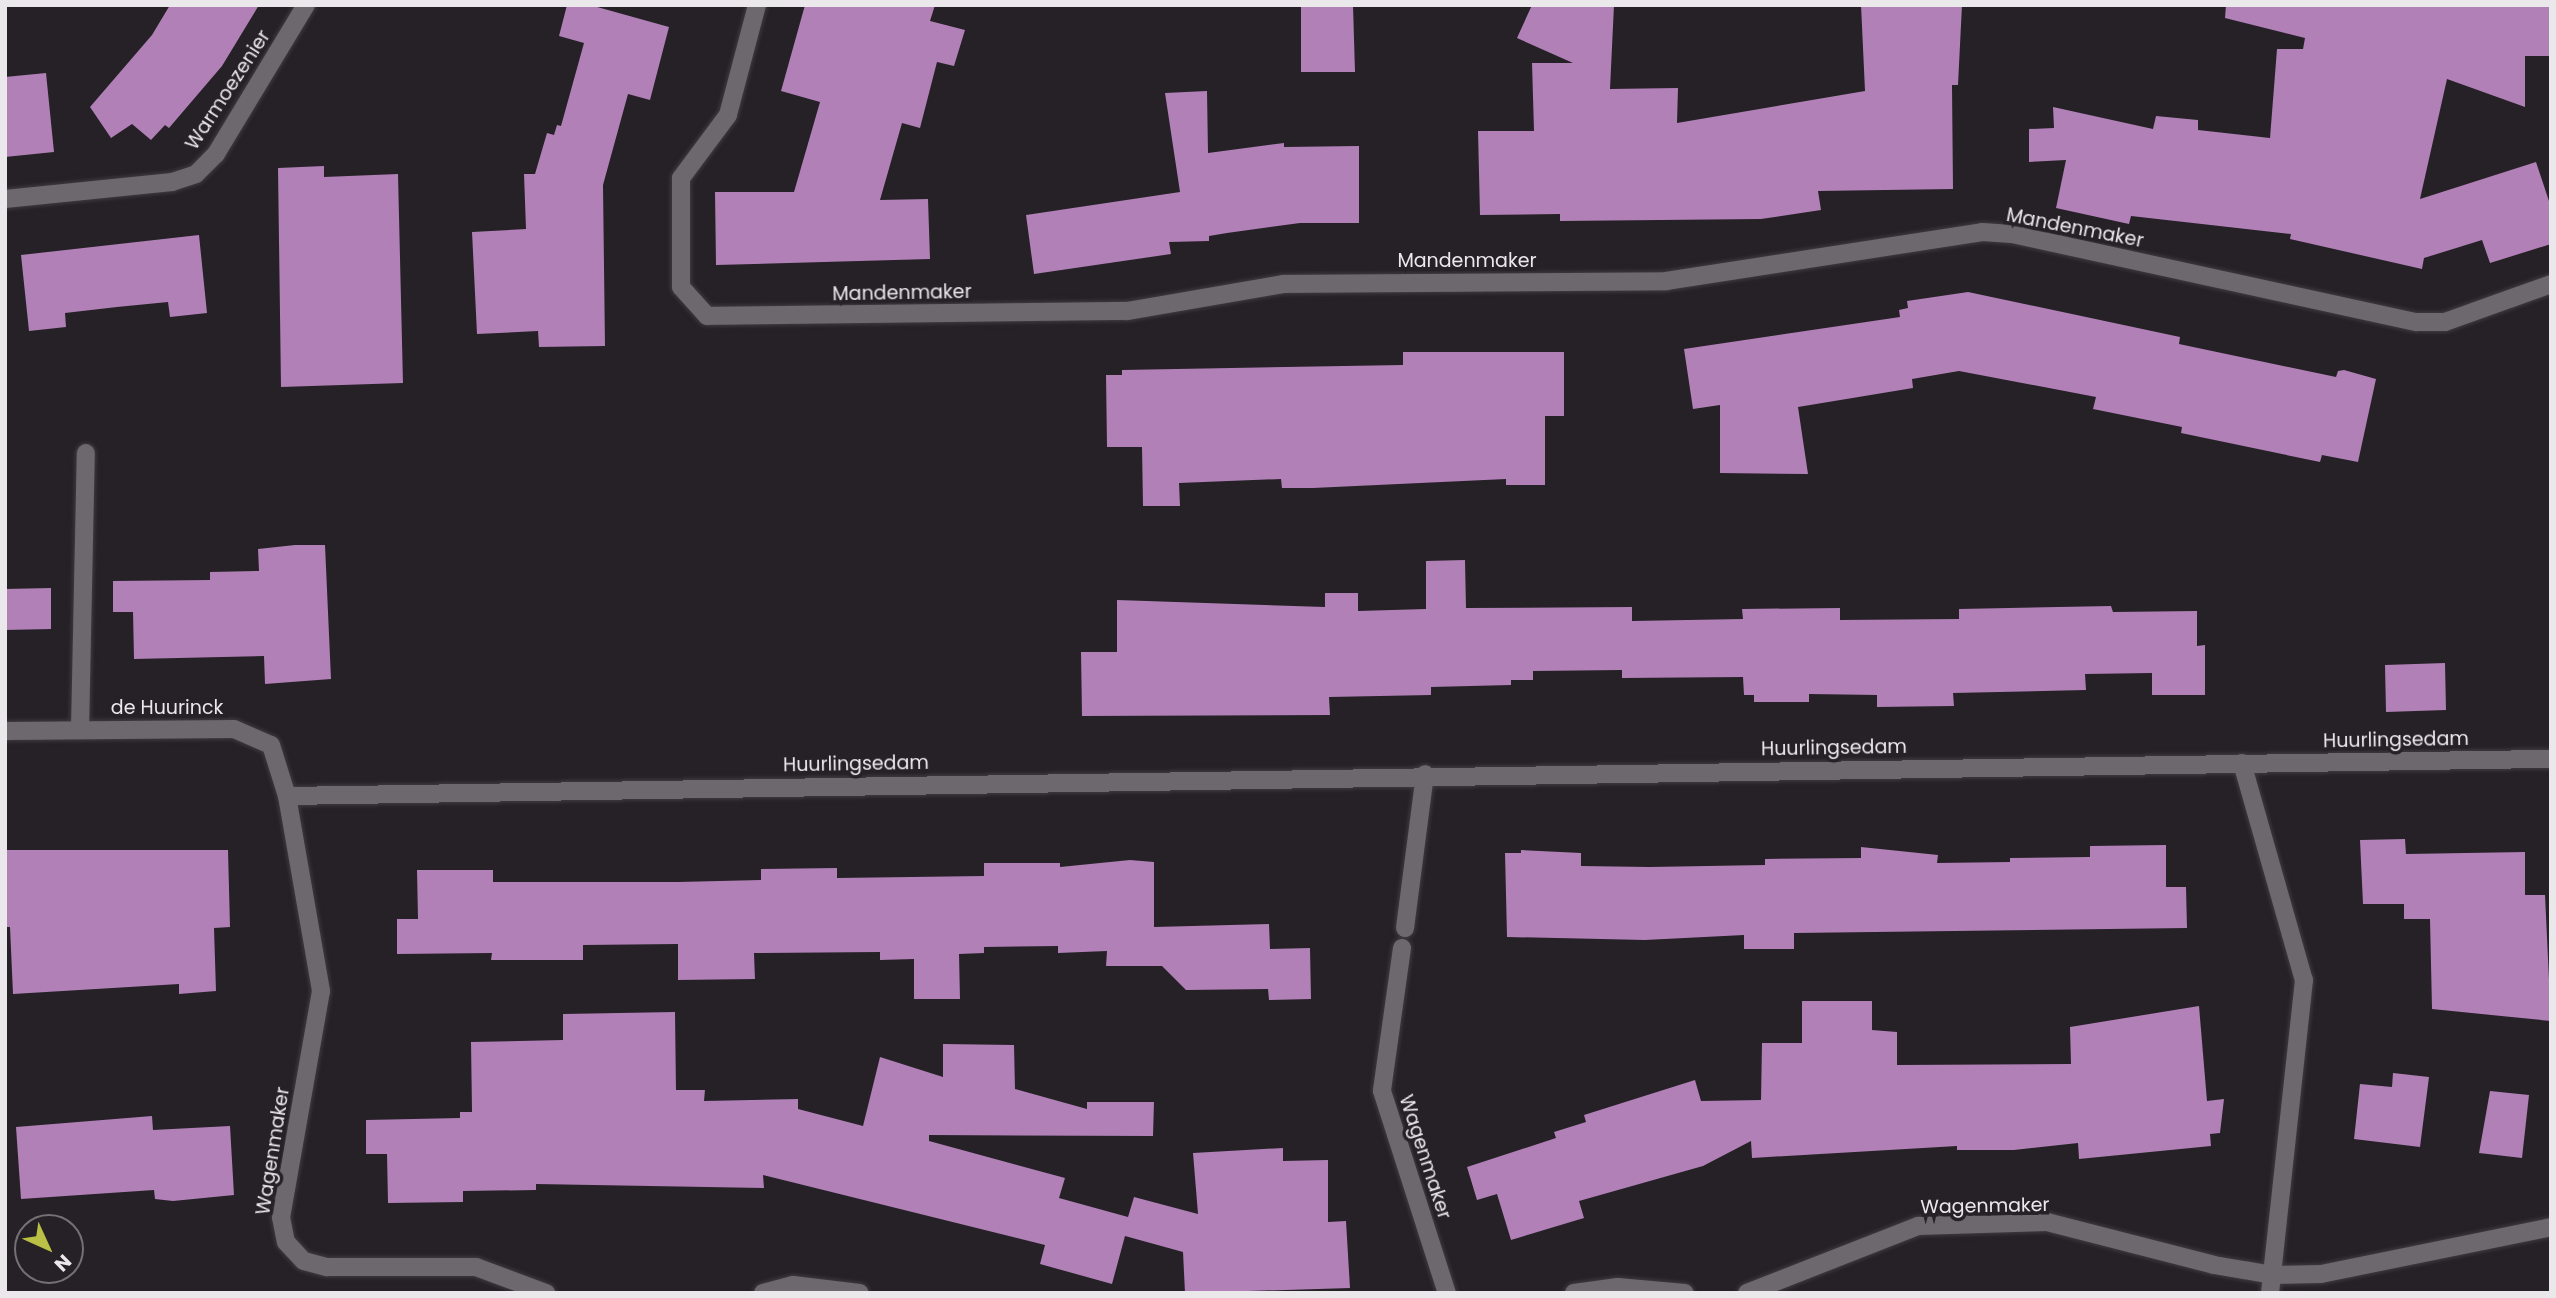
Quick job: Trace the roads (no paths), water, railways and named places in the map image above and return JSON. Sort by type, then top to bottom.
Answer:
[{"type":"street","name":"Warmoezenier","points":[[5,200],[172,182],[196,174],[216,154],[306,5]]},
{"type":"street","name":"Mandenmaker","points":[[757,5],[728,115],[681,178],[681,287],[707,316],[1127,311],[1283,284],[1674,280],[1982,232],[2012,234],[2417,322],[2445,321],[2551,284]]},
{"type":"street","points":[[80,730],[86,453]]},
{"type":"street","name":"de Huurinck","points":[[5,731],[234,729],[271,745],[287,796]]},
{"type":"street","name":"Huurlingsedam","points":[[287,796],[1425,774],[2551,760]]},
{"type":"street","points":[[2242,763],[2304,980],[2272,1284]]},
{"type":"street","points":[[1405,928],[1425,774]]},
{"type":"street","name":"Wagenmaker","points":[[287,796],[321,991],[281,1217],[286,1242],[303,1261],[327,1267],[476,1267],[546,1293]]},
{"type":"street","name":"Wagenmaker","points":[[1402,948],[1382,1091],[1447,1293]]},
{"type":"street","name":"Wagenmaker","points":[[1747,1293],[1918,1226],[2047,1222],[2214,1265],[2272,1284],[2551,1227]]},
{"type":"street","points":[[763,1293],[793,1285],[860,1293]]},
{"type":"street","points":[[1574,1293],[1618,1287],[1685,1293]]}]
